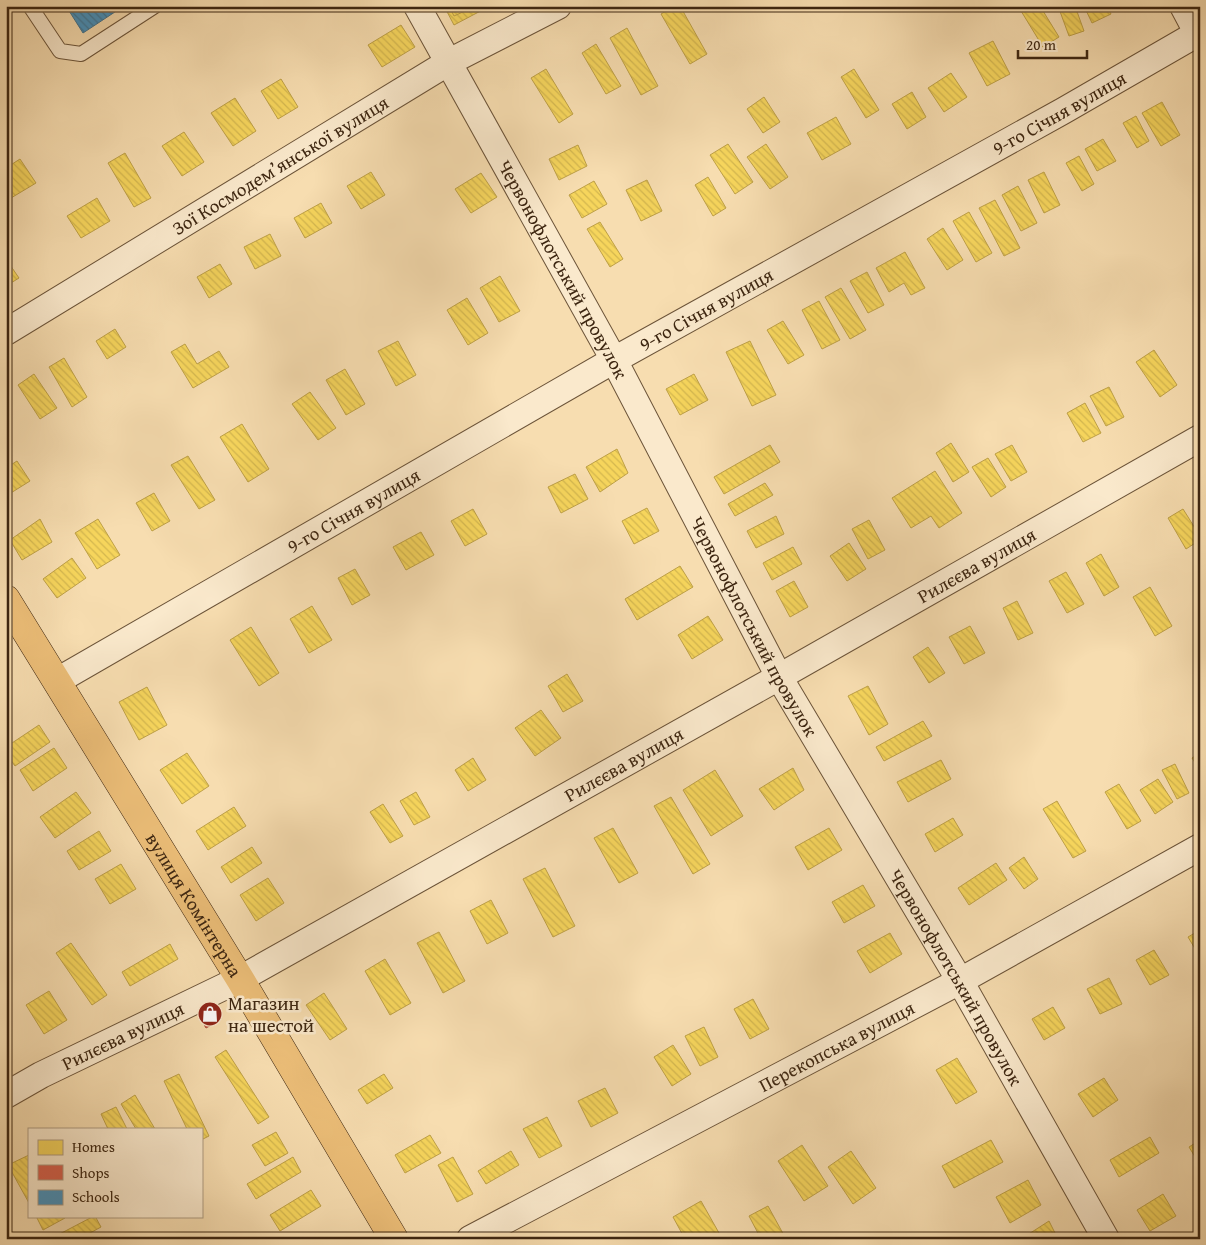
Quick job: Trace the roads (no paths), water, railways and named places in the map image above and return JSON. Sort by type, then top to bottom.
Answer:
[{"type":"main road","name":"вулиця Комінтерна","points":[[6,599],[240,978],[394,1239]]},
{"type":"street","name":"Червонофлотський провулок","points":[[417,6],[450,62],[614,360],[779,676],[960,981],[1106,1239]]},
{"type":"street","name":"Зої Космодем’янської вулиця","points":[[6,332],[450,62],[558,6]]},
{"type":"street","points":[[1182,6],[1199,34]]},
{"type":"street","name":"9-го Січня вулиця","points":[[57,681],[614,360],[1199,34]]},
{"type":"street","name":"Рилєєва вулиця","points":[[6,1095],[240,978],[1200,438]]},
{"type":"street","name":"Перекопська вулиця","points":[[470,1239],[960,981],[1200,847]]},
{"type":"lane","points":[[30,6],[60,51],[82,54],[155,6]]},
{"type":"place","name":"Магазин на шестой","points":[[210,1014]]}]
